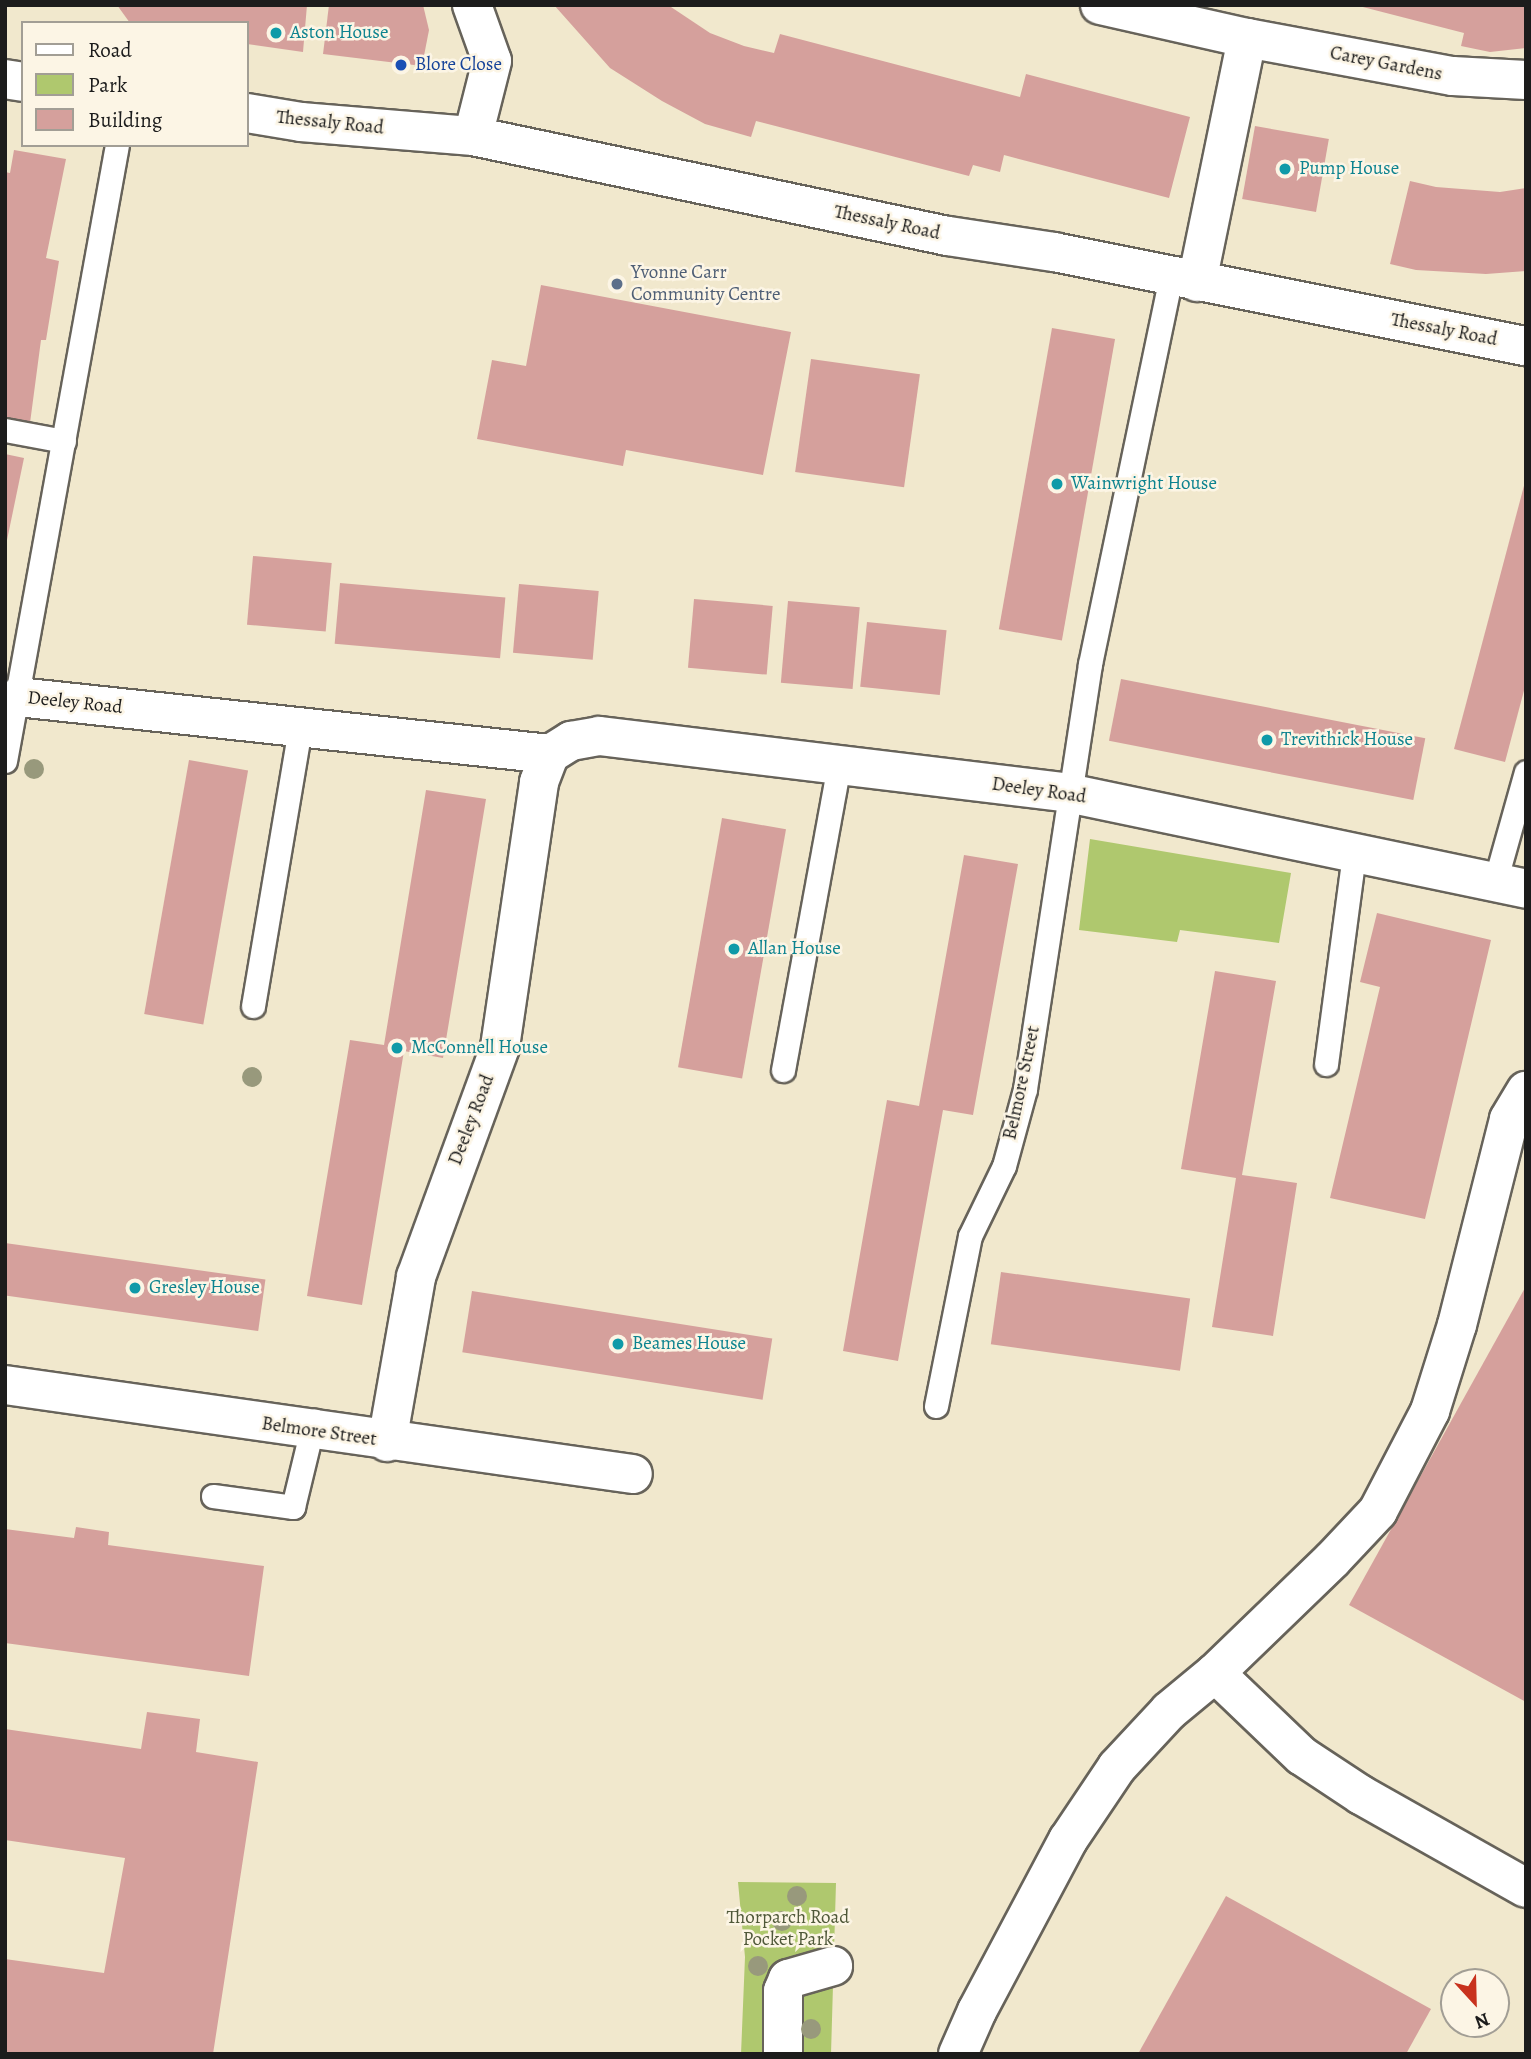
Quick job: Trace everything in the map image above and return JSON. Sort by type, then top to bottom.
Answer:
[{"type":"street","points":[[472,5],[492,61],[473,136]]},
{"type":"street","name":"Carey Gardens","points":[[1100,5],[1247,38],[1453,76],[1526,80]]},
{"type":"street","points":[[1184,279],[1247,38]]},
{"type":"street","name":"Thessaly Road","points":[[248,113],[300,122],[473,136],[948,236],[1054,252],[1526,346]]},
{"type":"street","name":"Deeley Road","points":[[18,696],[550,754]]},
{"type":"street","name":"Deeley Road","points":[[387,1441],[416,1277],[500,1047],[539,782],[550,754],[571,741],[599,736],[1068,793],[1510,886]]},
{"type":"street","points":[[958,2054],[977,2011],[1089,1807],[1117,1767],[1169,1711],[1215,1673],[1332,1560],[1378,1511],[1430,1411],[1457,1325],[1509,1119],[1526,1091]]},
{"type":"street","name":"Belmore Street","points":[[5,1385],[313,1425],[387,1441],[633,1474]]},
{"type":"street","points":[[1215,1673],[1302,1756],[1361,1795],[1526,1888]]},
{"type":"street","points":[[783,2054],[783,1992],[788,1979],[834,1966]]},
{"type":"lane","points":[[5,761],[117,147]]},
{"type":"lane","name":"Belmore Street","points":[[936,1406],[970,1236],[1004,1166],[1025,1089],[1068,793],[1090,664],[1184,279]]},
{"type":"lane","points":[[5,430],[64,441]]},
{"type":"lane","points":[[253,1006],[300,727]]},
{"type":"lane","points":[[783,1070],[839,764]]},
{"type":"lane","points":[[1510,886],[1526,772]]},
{"type":"lane","points":[[1326,1064],[1354,853]]},
{"type":"lane","points":[[213,1496],[293,1507],[313,1425]]},
{"type":"green space","points":[[1090,839],[1291,873],[1279,943],[1180,930],[1177,942],[1079,930]]},
{"type":"green space","name":"Thorparch Road Pocket Park","points":[[738,1882],[836,1883],[831,2054],[741,2054],[745,1957]]},
{"type":"building","name":"Aston House","points":[[117,5],[307,5],[303,52],[248,44],[248,21],[129,21]]},
{"type":"building","points":[[329,5],[423,5],[429,30],[422,66],[323,54]]},
{"type":"building","points":[[554,5],[668,5],[710,33],[744,46],[774,53],[780,34],[1020,97],[1026,74],[1190,117],[1169,198],[1004,155],[1000,172],[973,165],[969,176],[756,121],[751,137],[705,124],[610,68]]},
{"type":"building","points":[[1355,5],[1526,5],[1526,48],[1490,52],[1461,46],[1464,33]]},
{"type":"building","name":"Pump House","points":[[1255,126],[1329,139],[1316,212],[1242,199]]},
{"type":"building","points":[[14,150],[66,159],[46,258],[59,261],[46,340],[41,340],[30,423],[5,422],[5,172],[10,173]]},
{"type":"building","points":[[1410,181],[1436,187],[1500,192],[1526,188],[1526,271],[1486,274],[1416,270],[1390,264]]},
{"type":"building","points":[[541,285],[791,332],[763,475],[626,450],[623,466],[477,439],[492,360],[526,366]]},
{"type":"building","name":"Wainwright House","points":[[1052,328],[1115,339],[1062,640],[999,629]]},
{"type":"building","points":[[811,359],[920,374],[904,487],[795,472]]},
{"type":"building","points":[[5,454],[24,458],[6,545],[5,545]]},
{"type":"building","points":[[1525,482],[1526,683],[1505,762],[1454,749]]},
{"type":"building","points":[[253,556],[332,563],[326,632],[247,625]]},
{"type":"building","points":[[340,583],[505,597],[500,658],[335,644]]},
{"type":"building","points":[[519,584],[599,591],[593,660],[513,653]]},
{"type":"building","points":[[694,599],[773,606],[767,675],[688,668]]},
{"type":"building","points":[[788,601],[860,607],[853,689],[781,683]]},
{"type":"building","points":[[867,622],[947,630],[940,695],[860,687]]},
{"type":"building","name":"Trevithick House","points":[[1121,679],[1425,738],[1413,800],[1109,741]]},
{"type":"building","points":[[189,760],[248,770],[203,1024],[144,1014]]},
{"type":"building","name":"McConnell House","points":[[426,790],[486,799],[443,1058],[404,1051],[362,1305],[307,1296],[350,1040],[384,1045]]},
{"type":"building","name":"Allan House","points":[[722,818],[786,829],[742,1078],[678,1067]]},
{"type":"building","points":[[964,855],[1018,864],[973,1115],[943,1110],[898,1361],[843,1351],[887,1100],[919,1106]]},
{"type":"building","points":[[1377,913],[1491,940],[1425,1219],[1330,1198],[1380,987],[1360,982]]},
{"type":"building","points":[[1215,971],[1276,981],[1242,1175],[1297,1183],[1273,1336],[1212,1327],[1236,1178],[1181,1169]]},
{"type":"building","name":"Gresley House","points":[[5,1243],[265,1280],[258,1331],[5,1296]]},
{"type":"building","points":[[1001,1272],[1190,1299],[1180,1371],[991,1344]]},
{"type":"building","points":[[1526,1286],[1526,1702],[1349,1605]]},
{"type":"building","name":"Beames House","points":[[472,1291],[772,1339],[763,1400],[462,1352]]},
{"type":"building","points":[[76,1527],[109,1532],[108,1545],[264,1566],[249,1676],[5,1643],[5,1529],[74,1538]]},
{"type":"building","points":[[147,1712],[200,1719],[196,1752],[258,1762],[213,2054],[5,2054],[5,1959],[104,1973],[125,1858],[5,1840],[5,1729],[141,1749]]},
{"type":"building","points":[[1226,1896],[1431,2009],[1406,2054],[1138,2054]]},
{"type":"place","name":"Aston House","points":[[276,33]]},
{"type":"place","name":"Blore Close","points":[[401,65]]},
{"type":"place","name":"Pump House","points":[[1285,169]]},
{"type":"place","name":"Yvonne Carr Community Centre","points":[[617,284]]},
{"type":"place","name":"Wainwright House","points":[[1057,484]]},
{"type":"place","name":"Trevithick House","points":[[1267,740]]},
{"type":"place","name":"Allan House","points":[[734,949]]},
{"type":"place","name":"McConnell House","points":[[397,1048]]},
{"type":"place","name":"Gresley House","points":[[135,1288]]},
{"type":"place","name":"Beames House","points":[[618,1344]]}]
